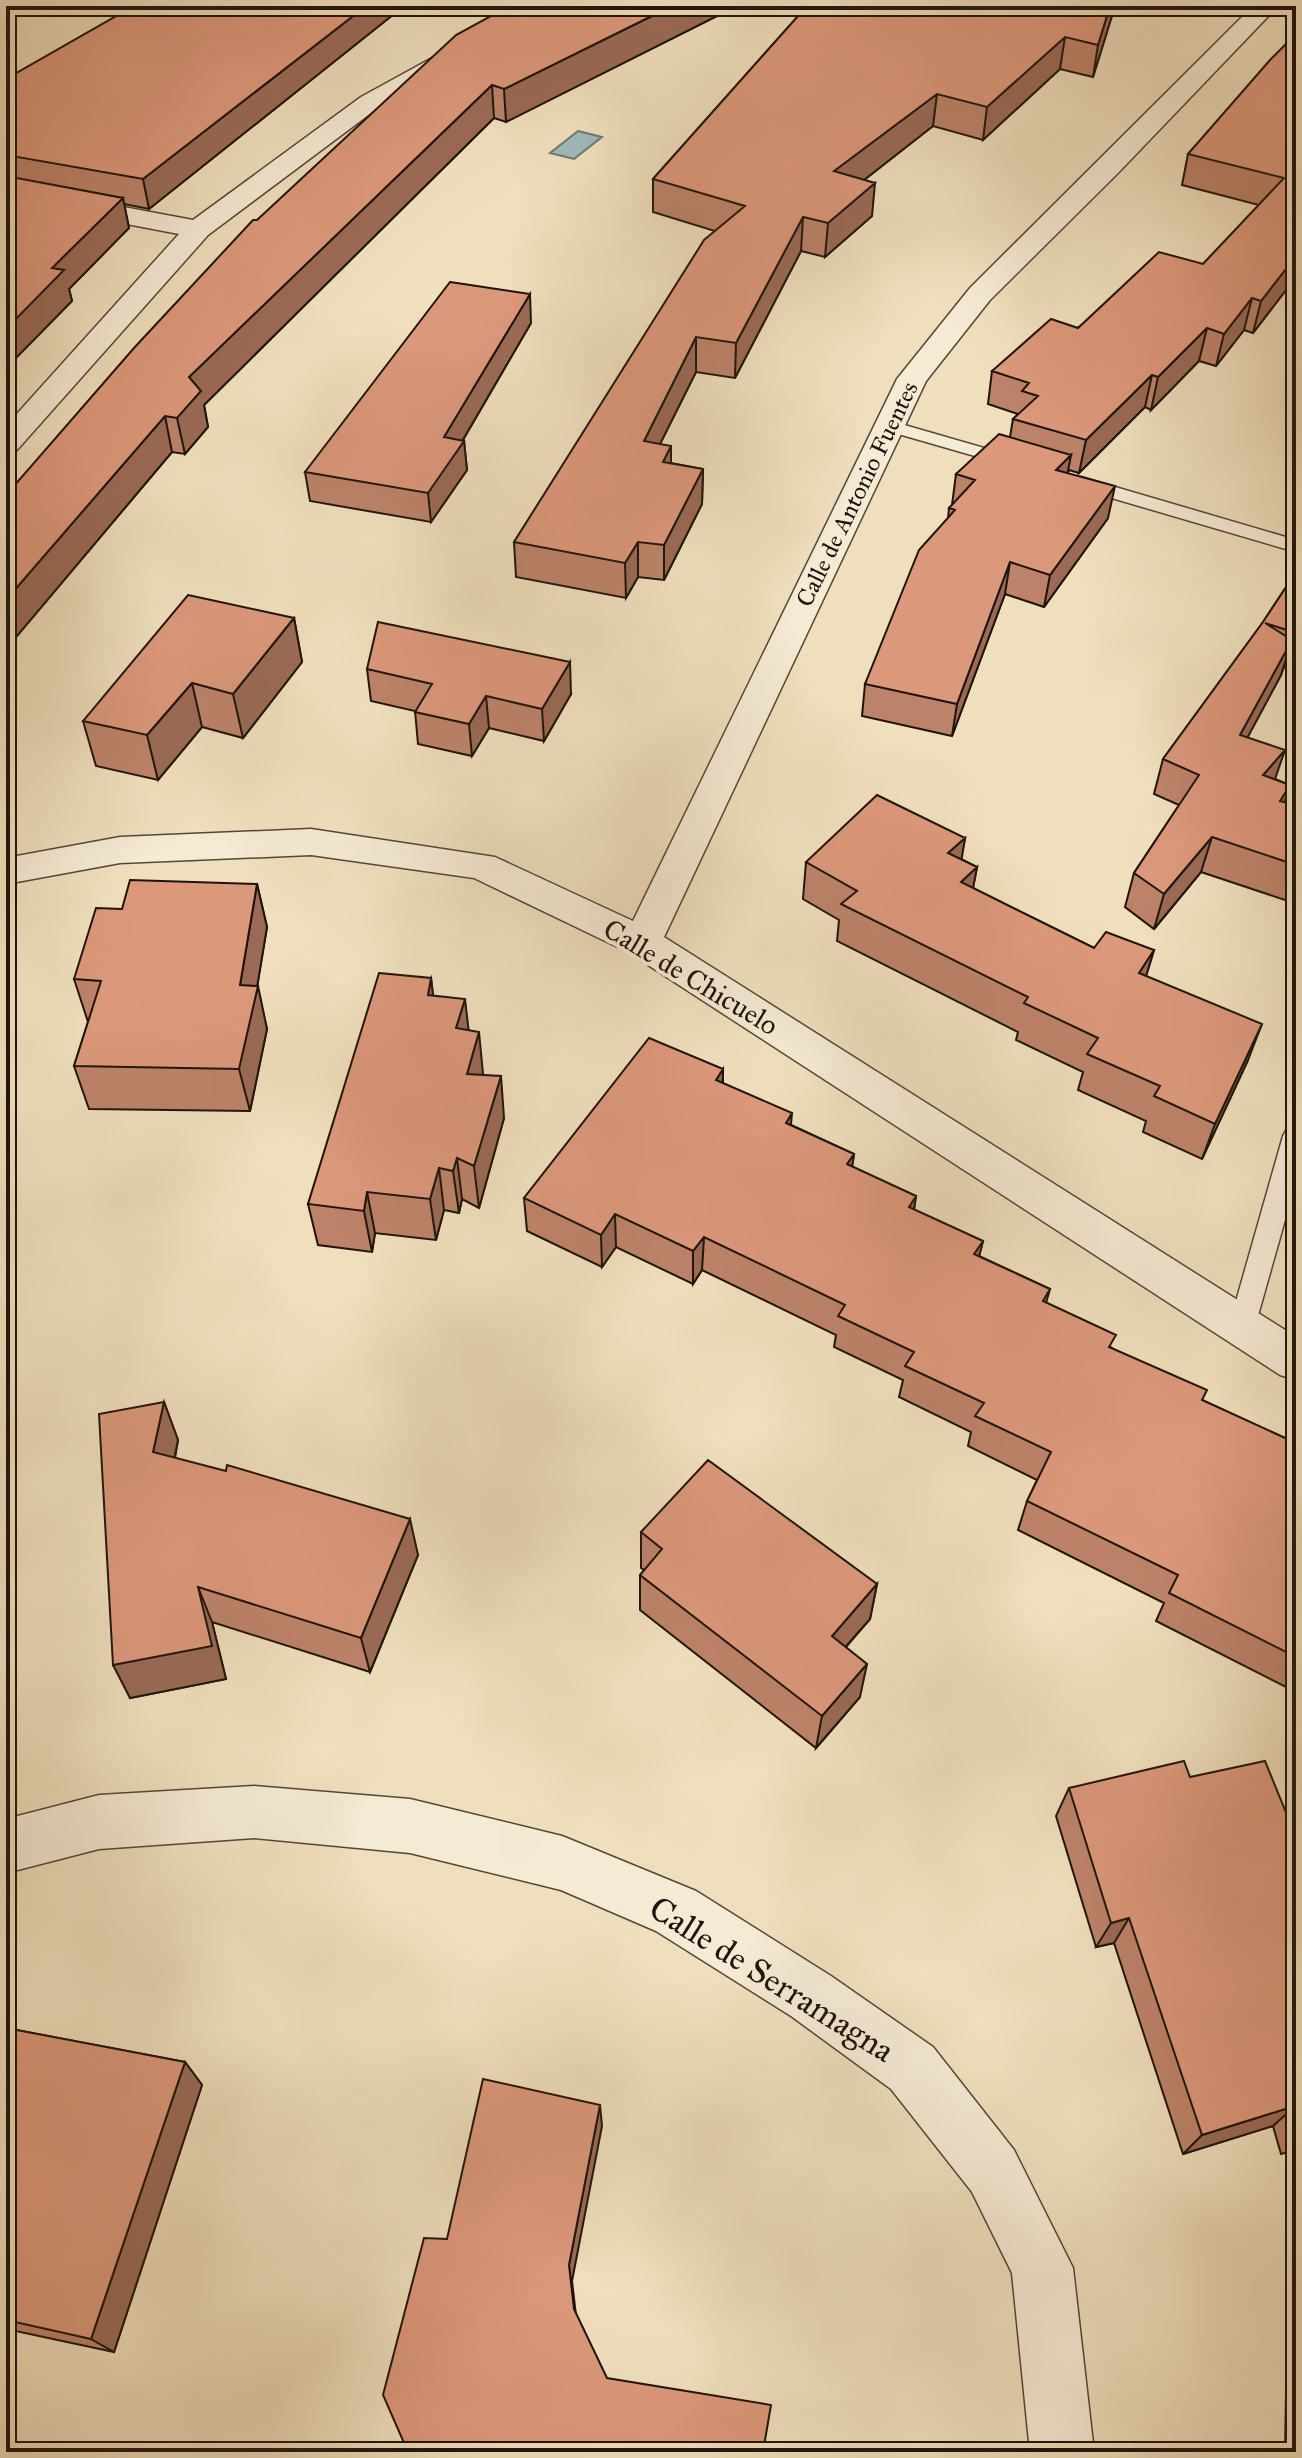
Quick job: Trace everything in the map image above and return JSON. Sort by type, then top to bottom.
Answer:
[{"type":"street","points":[[6,444],[198,229],[370,102],[527,18],[541,6]]},
{"type":"street","name":"Calle de Antonio Fuentes","points":[[642,942],[887,425],[912,379],[980,294],[1109,168],[1266,6]]},
{"type":"street","points":[[6,193],[198,229]]},
{"type":"street","name":"Calle de Chicuelo","points":[[6,871],[120,850],[311,842],[482,866],[642,942],[1296,1361]]},
{"type":"street","name":"Calle de Serramagna","points":[[6,1846],[99,1822],[254,1812],[410,1826],[562,1863],[676,1911],[811,1996],[912,2068],[993,2171],[1042,2268],[1062,2452]]},
{"type":"lane","points":[[887,425],[1039,470]]},
{"type":"lane","points":[[1069,479],[1296,546]]},
{"type":"lane","points":[[1242,1326],[1296,1136]]},
{"type":"water","points":[[578,131],[602,137],[574,159],[550,153]]},
{"type":"building","points":[[134,6],[366,6],[143,179],[6,155],[6,79]]},
{"type":"building","points":[[509,6],[672,6],[504,89],[492,85],[189,377],[201,391],[177,418],[165,416],[6,600],[6,495],[134,348],[253,220],[257,220],[456,35]]},
{"type":"building","points":[[807,6],[1110,6],[1098,45],[1065,37],[987,107],[937,94],[834,171],[875,183],[828,223],[803,217],[736,343],[696,337],[644,441],[671,446],[663,462],[703,469],[664,545],[638,542],[625,563],[514,542],[704,240],[745,206],[653,179]]},
{"type":"building","points":[[1296,34],[1296,256],[1261,301],[1252,298],[1224,334],[1207,328],[1158,377],[1152,375],[1086,440],[1013,419],[1038,396],[1022,391],[1029,383],[992,371],[1051,319],[1078,328],[1159,252],[1203,264],[1284,178],[1188,154]]},
{"type":"building","points":[[6,176],[123,198],[52,268],[64,270],[6,329]]},
{"type":"building","points":[[450,282],[530,294],[444,437],[464,441],[428,493],[305,472]]},
{"type":"building","points":[[999,434],[1071,455],[1056,470],[1115,486],[1050,575],[1010,562],[957,704],[865,684],[919,550],[955,510],[949,508],[975,480],[956,474]]},
{"type":"building","points":[[1296,572],[1296,633],[1265,623],[1292,640],[1240,735],[1285,750],[1263,775],[1290,785],[1280,801],[1296,805],[1296,865],[1212,837],[1164,894],[1134,873],[1199,775],[1163,759]]},
{"type":"building","points":[[188,595],[294,618],[233,694],[192,683],[147,735],[83,721]]},
{"type":"building","points":[[378,622],[570,662],[542,709],[486,696],[469,724],[415,712],[432,684],[367,669]]},
{"type":"building","points":[[877,795],[965,838],[948,853],[977,867],[961,882],[1094,948],[1106,932],[1154,950],[1139,973],[1262,1024],[1215,1124],[1154,1096],[1160,1086],[1087,1054],[1098,1038],[1024,1003],[1028,997],[841,904],[857,891],[806,862]]},
{"type":"building","points":[[130,880],[257,884],[240,985],[258,986],[239,1069],[74,1066],[101,981],[74,979],[96,908],[122,909]]},
{"type":"building","points":[[379,973],[431,978],[428,995],[465,999],[456,1028],[479,1032],[467,1074],[501,1076],[474,1166],[457,1158],[453,1171],[439,1168],[430,1199],[367,1192],[364,1211],[308,1204]]},
{"type":"building","points":[[649,1038],[723,1069],[716,1080],[792,1113],[786,1123],[854,1154],[847,1164],[916,1196],[909,1207],[983,1241],[974,1254],[1050,1289],[1043,1301],[1116,1335],[1109,1347],[1207,1390],[1202,1400],[1296,1443],[1296,1657],[1169,1593],[1178,1575],[1027,1501],[1051,1452],[975,1416],[984,1403],[905,1366],[914,1352],[838,1316],[845,1305],[704,1237],[693,1251],[615,1214],[601,1235],[524,1198]]},
{"type":"building","points":[[164,1402],[153,1452],[226,1471],[227,1465],[410,1519],[361,1638],[198,1587],[212,1646],[113,1665],[99,1414]]},
{"type":"building","points":[[708,1460],[877,1584],[832,1636],[867,1664],[822,1716],[640,1575],[662,1549],[641,1532]]},
{"type":"building","points":[[1184,1761],[1190,1777],[1265,1761],[1296,1837],[1296,2110],[1295,2106],[1202,2135],[1129,1918],[1111,1923],[1069,1788]]},
{"type":"building","points":[[6,2028],[185,2062],[91,2339],[6,2320]]},
{"type":"building","points":[[483,2079],[600,2105],[569,2265],[574,2309],[607,2378],[771,2405],[763,2452],[408,2452],[383,2395],[424,2238],[447,2239]]}]
